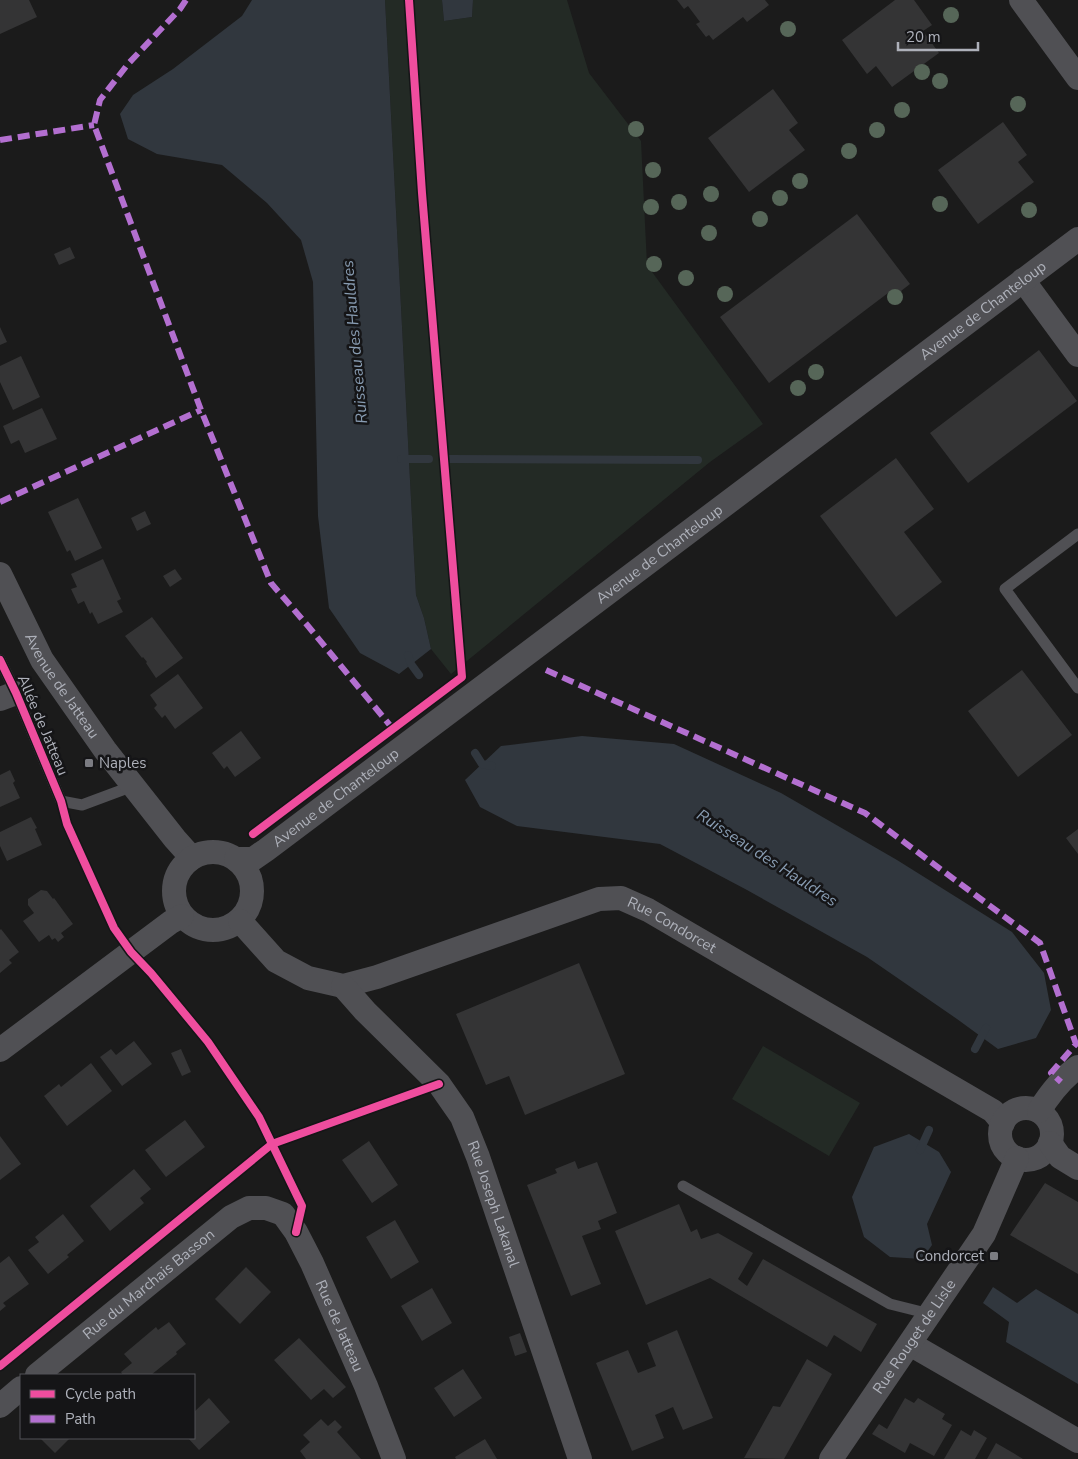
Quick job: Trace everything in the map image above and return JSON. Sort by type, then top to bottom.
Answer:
[{"type":"street","points":[[1021,0],[1078,78]]},
{"type":"street","name":"Avenue de Chanteloup","points":[[236,859],[253,859],[266,850],[1078,239]]},
{"type":"street","points":[[1023,280],[1078,355]]},
{"type":"street","name":"Avenue de Jatteau","points":[[0,574],[42,660],[105,750],[192,858]]},
{"type":"street","points":[[206,852],[222,852],[236,859],[247,870],[252,883],[253,897],[248,910],[240,921],[226,929],[210,930],[195,926],[182,916],[176,904],[174,891],[176,878],[182,866],[192,858],[206,852]]},
{"type":"street","name":"Rue Condorcet","points":[[240,921],[276,961],[308,978],[343,986],[377,977],[599,899],[621,898],[648,910],[993,1111],[1002,1123]]},
{"type":"street","points":[[0,1050],[171,922],[182,916]]},
{"type":"street","name":"Rue Joseph Lakanal","points":[[343,986],[365,1012],[439,1084],[462,1117],[478,1157],[580,1459]]},
{"type":"street","points":[[1040,1111],[1046,1100],[1068,1074],[1078,1067]]},
{"type":"street","points":[[1029,1108],[1040,1111],[1048,1120],[1052,1131],[1050,1143],[1045,1152],[1037,1157],[1027,1160],[1017,1158],[1008,1152],[1002,1144],[1000,1133],[1002,1123],[1009,1114],[1019,1109],[1029,1108]]},
{"type":"street","points":[[1050,1143],[1060,1157],[1078,1168]]},
{"type":"street","name":"Rue Rouget de Lisle","points":[[830,1459],[984,1234],[1017,1158]]},
{"type":"street","name":"Rue du Marchais Basson","points":[[38,1374],[231,1216],[249,1208],[266,1208]]},
{"type":"street","name":"Rue de Jatteau","points":[[266,1208],[284,1214],[296,1232],[366,1386],[394,1459]]},
{"type":"street","points":[[910,1344],[1078,1441]]},
{"type":"street","points":[[0,1406],[20,1389]]},
{"type":"lane","points":[[1078,534],[1004,589],[1078,688]]},
{"type":"lane","name":"Allée de Jatteau","points":[[0,660],[8,696],[61,801],[82,805],[133,786]]},
{"type":"lane","points":[[682,1186],[890,1304],[930,1314]]},
{"type":"shaded area","points":[[385,0],[442,0],[444,21],[472,17],[473,0],[567,0],[589,73],[641,141],[647,265],[763,424],[710,462],[451,674],[431,649],[424,618],[416,595]]},
{"type":"shaded area","points":[[763,1046],[860,1103],[829,1156],[732,1099]]},
{"type":"water","points":[[252,0],[385,0],[416,595],[424,618],[431,649],[399,674],[360,653],[329,608],[318,516],[313,282],[301,240],[267,203],[222,165],[157,154],[128,139],[120,114],[133,95],[173,69],[242,16]]},
{"type":"water","points":[[442,0],[473,0],[472,17],[444,21]]},
{"type":"water","points":[[582,736],[674,744],[781,793],[897,860],[1012,932],[1044,973],[1051,1010],[1036,1038],[998,1049],[867,957],[660,844],[517,826],[480,807],[465,780],[501,746]]},
{"type":"water","points":[[909,1134],[939,1152],[951,1172],[927,1224],[932,1245],[922,1259],[890,1257],[864,1237],[852,1197],[874,1147]]},
{"type":"water","points":[[993,1287],[1017,1303],[1036,1289],[1078,1314],[1078,1384],[1006,1342],[1009,1322],[983,1303]]},
{"type":"building","points":[[0,0],[29,0],[37,17],[0,34]]},
{"type":"building","points":[[677,0],[765,0],[769,5],[747,22],[743,17],[713,40],[709,35],[706,37],[696,24],[700,22],[688,6],[684,9]]},
{"type":"building","points":[[895,0],[914,0],[932,25],[923,31],[939,53],[892,87],[876,66],[867,74],[842,40]]},
{"type":"building","points":[[773,89],[798,123],[789,130],[805,150],[749,192],[708,138]]},
{"type":"building","points":[[1003,122],[1027,155],[1018,162],[1034,182],[978,224],[938,170]]},
{"type":"building","points":[[857,214],[910,284],[892,298],[888,293],[769,383],[720,317]]},
{"type":"building","points":[[70,247],[75,258],[59,265],[54,254]]},
{"type":"building","points":[[0,327],[7,342],[0,345]]},
{"type":"building","points":[[1039,350],[1077,401],[968,483],[930,433]]},
{"type":"building","points":[[21,356],[40,397],[13,410],[0,382],[0,366]]},
{"type":"building","points":[[42,408],[57,439],[25,453],[19,440],[11,444],[3,426]]},
{"type":"building","points":[[896,458],[934,509],[904,532],[942,582],[896,617],[820,516]]},
{"type":"building","points":[[78,498],[102,548],[75,561],[70,550],[67,552],[48,512]]},
{"type":"building","points":[[145,511],[151,524],[137,531],[131,518]]},
{"type":"building","points":[[103,559],[121,599],[117,601],[123,612],[98,624],[92,612],[90,614],[84,601],[78,604],[71,589],[77,587],[71,574]]},
{"type":"building","points":[[175,569],[182,579],[170,587],[163,576]]},
{"type":"building","points":[[152,617],[183,658],[156,678],[147,662],[125,636]]},
{"type":"building","points":[[1022,670],[1072,735],[1018,777],[968,711]]},
{"type":"building","points":[[178,674],[203,708],[175,729],[165,715],[162,718],[154,708],[157,705],[150,695]]},
{"type":"building","points":[[241,731],[261,758],[235,777],[227,766],[224,769],[212,753]]},
{"type":"building","points":[[10,770],[15,781],[13,783],[20,798],[0,807],[0,775]]},
{"type":"building","points":[[31,817],[37,828],[35,829],[42,845],[7,861],[0,846],[0,832]]},
{"type":"building","points":[[1078,829],[1078,854],[1066,838]]},
{"type":"building","points":[[41,890],[47,891],[54,898],[73,924],[61,933],[64,937],[58,942],[55,938],[52,940],[49,935],[39,942],[23,921],[34,913],[28,905],[28,899]]},
{"type":"building","points":[[0,930],[19,952],[9,960],[12,963],[0,973]]},
{"type":"building","points":[[579,963],[625,1074],[525,1115],[509,1076],[486,1085],[456,1014]]},
{"type":"building","points":[[134,1041],[152,1064],[122,1086],[100,1057],[111,1049],[116,1055]]},
{"type":"building","points":[[181,1049],[191,1072],[182,1076],[171,1053]]},
{"type":"building","points":[[91,1063],[112,1091],[67,1126],[44,1096],[59,1084],[61,1087]]},
{"type":"building","points":[[185,1120],[205,1147],[166,1177],[145,1150]]},
{"type":"building","points":[[0,1136],[21,1164],[0,1180]]},
{"type":"building","points":[[369,1141],[398,1185],[372,1203],[342,1160]]},
{"type":"building","points":[[575,1161],[578,1169],[597,1162],[617,1213],[598,1221],[601,1229],[582,1236],[601,1284],[571,1296],[527,1185],[557,1173],[555,1169]]},
{"type":"building","points":[[134,1169],[151,1189],[140,1198],[144,1203],[110,1231],[90,1206]]},
{"type":"building","points":[[1045,1183],[1078,1202],[1078,1274],[1010,1235]]},
{"type":"building","points":[[679,1204],[691,1232],[697,1229],[701,1239],[718,1233],[753,1253],[738,1279],[747,1286],[763,1259],[877,1324],[861,1352],[834,1335],[827,1347],[710,1278],[646,1305],[615,1231]]},
{"type":"building","points":[[63,1214],[84,1241],[67,1255],[69,1257],[48,1274],[28,1250],[39,1242],[35,1237]]},
{"type":"building","points":[[395,1220],[419,1262],[391,1279],[366,1237]]},
{"type":"building","points":[[9,1256],[29,1284],[3,1303],[6,1306],[0,1311],[0,1263]]},
{"type":"building","points":[[246,1267],[271,1292],[240,1324],[215,1299]]},
{"type":"building","points":[[432,1288],[452,1323],[422,1341],[401,1306]]},
{"type":"building","points":[[169,1322],[186,1344],[152,1374],[122,1374],[121,1372],[132,1363],[124,1354],[156,1327],[158,1330]]},
{"type":"building","points":[[677,1330],[713,1418],[683,1430],[673,1407],[655,1415],[664,1438],[632,1451],[596,1363],[628,1350],[638,1373],[656,1366],[647,1343]]},
{"type":"building","points":[[520,1333],[527,1352],[515,1356],[509,1337]]},
{"type":"building","points":[[299,1338],[346,1387],[333,1398],[324,1389],[311,1400],[274,1360]]},
{"type":"building","points":[[807,1359],[832,1374],[784,1459],[744,1458],[773,1406],[780,1407]]},
{"type":"building","points":[[463,1369],[482,1398],[454,1417],[434,1388]]},
{"type":"building","points":[[209,1398],[230,1422],[199,1450],[189,1439],[195,1439],[195,1411]]},
{"type":"building","points":[[905,1398],[914,1403],[918,1398],[945,1414],[942,1419],[952,1425],[934,1456],[910,1443],[905,1453],[872,1434],[879,1424],[887,1429]]},
{"type":"building","points":[[321,1419],[328,1426],[335,1420],[342,1427],[337,1432],[361,1459],[306,1459],[300,1451],[310,1442],[303,1435]]},
{"type":"building","points":[[961,1430],[971,1436],[974,1430],[987,1438],[975,1459],[944,1459]]},
{"type":"building","points":[[41,1439],[69,1439],[55,1453]]},
{"type":"building","points":[[485,1439],[497,1459],[456,1459],[455,1457]]},
{"type":"building","points":[[996,1443],[1015,1454],[1023,1459],[987,1459]]},
{"type":"waterway","points":[[401,459],[429,459]]},
{"type":"waterway","points":[[449,459],[698,460]]},
{"type":"waterway","name":"Ruisseau des Hauldres","points":[[408,655],[411,664],[419,675]]},
{"type":"waterway","name":"Ruisseau des Hauldres","points":[[475,753],[482,764],[492,766]]},
{"type":"waterway","name":"Ruisseau des Hauldres","points":[[975,1049],[986,1028]]},
{"type":"waterway","name":"Ruisseau des Hauldres","points":[[920,1150],[929,1130]]},
{"type":"marked path","points":[[186,0],[180,9],[128,64],[100,100],[94,125],[201,410],[271,583],[393,729]]},
{"type":"marked path","points":[[0,140],[94,125]]},
{"type":"marked path","points":[[0,502],[201,410]]},
{"type":"marked path","points":[[546,670],[865,813],[1040,943],[1076,1044],[1051,1073],[1061,1082]]},
{"type":"cycle path","points":[[253,834],[462,677],[422,193],[409,0]]},
{"type":"cycle path","points":[[0,660],[16,693],[61,801],[67,824],[114,928],[131,952],[151,973],[208,1042],[259,1117],[302,1206],[296,1232]]},
{"type":"cycle path","points":[[0,1366],[272,1144],[439,1084]]},
{"type":"place","name":"Naples","points":[[89,763]]},
{"type":"place","name":"Condorcet","points":[[994,1256]]}]
